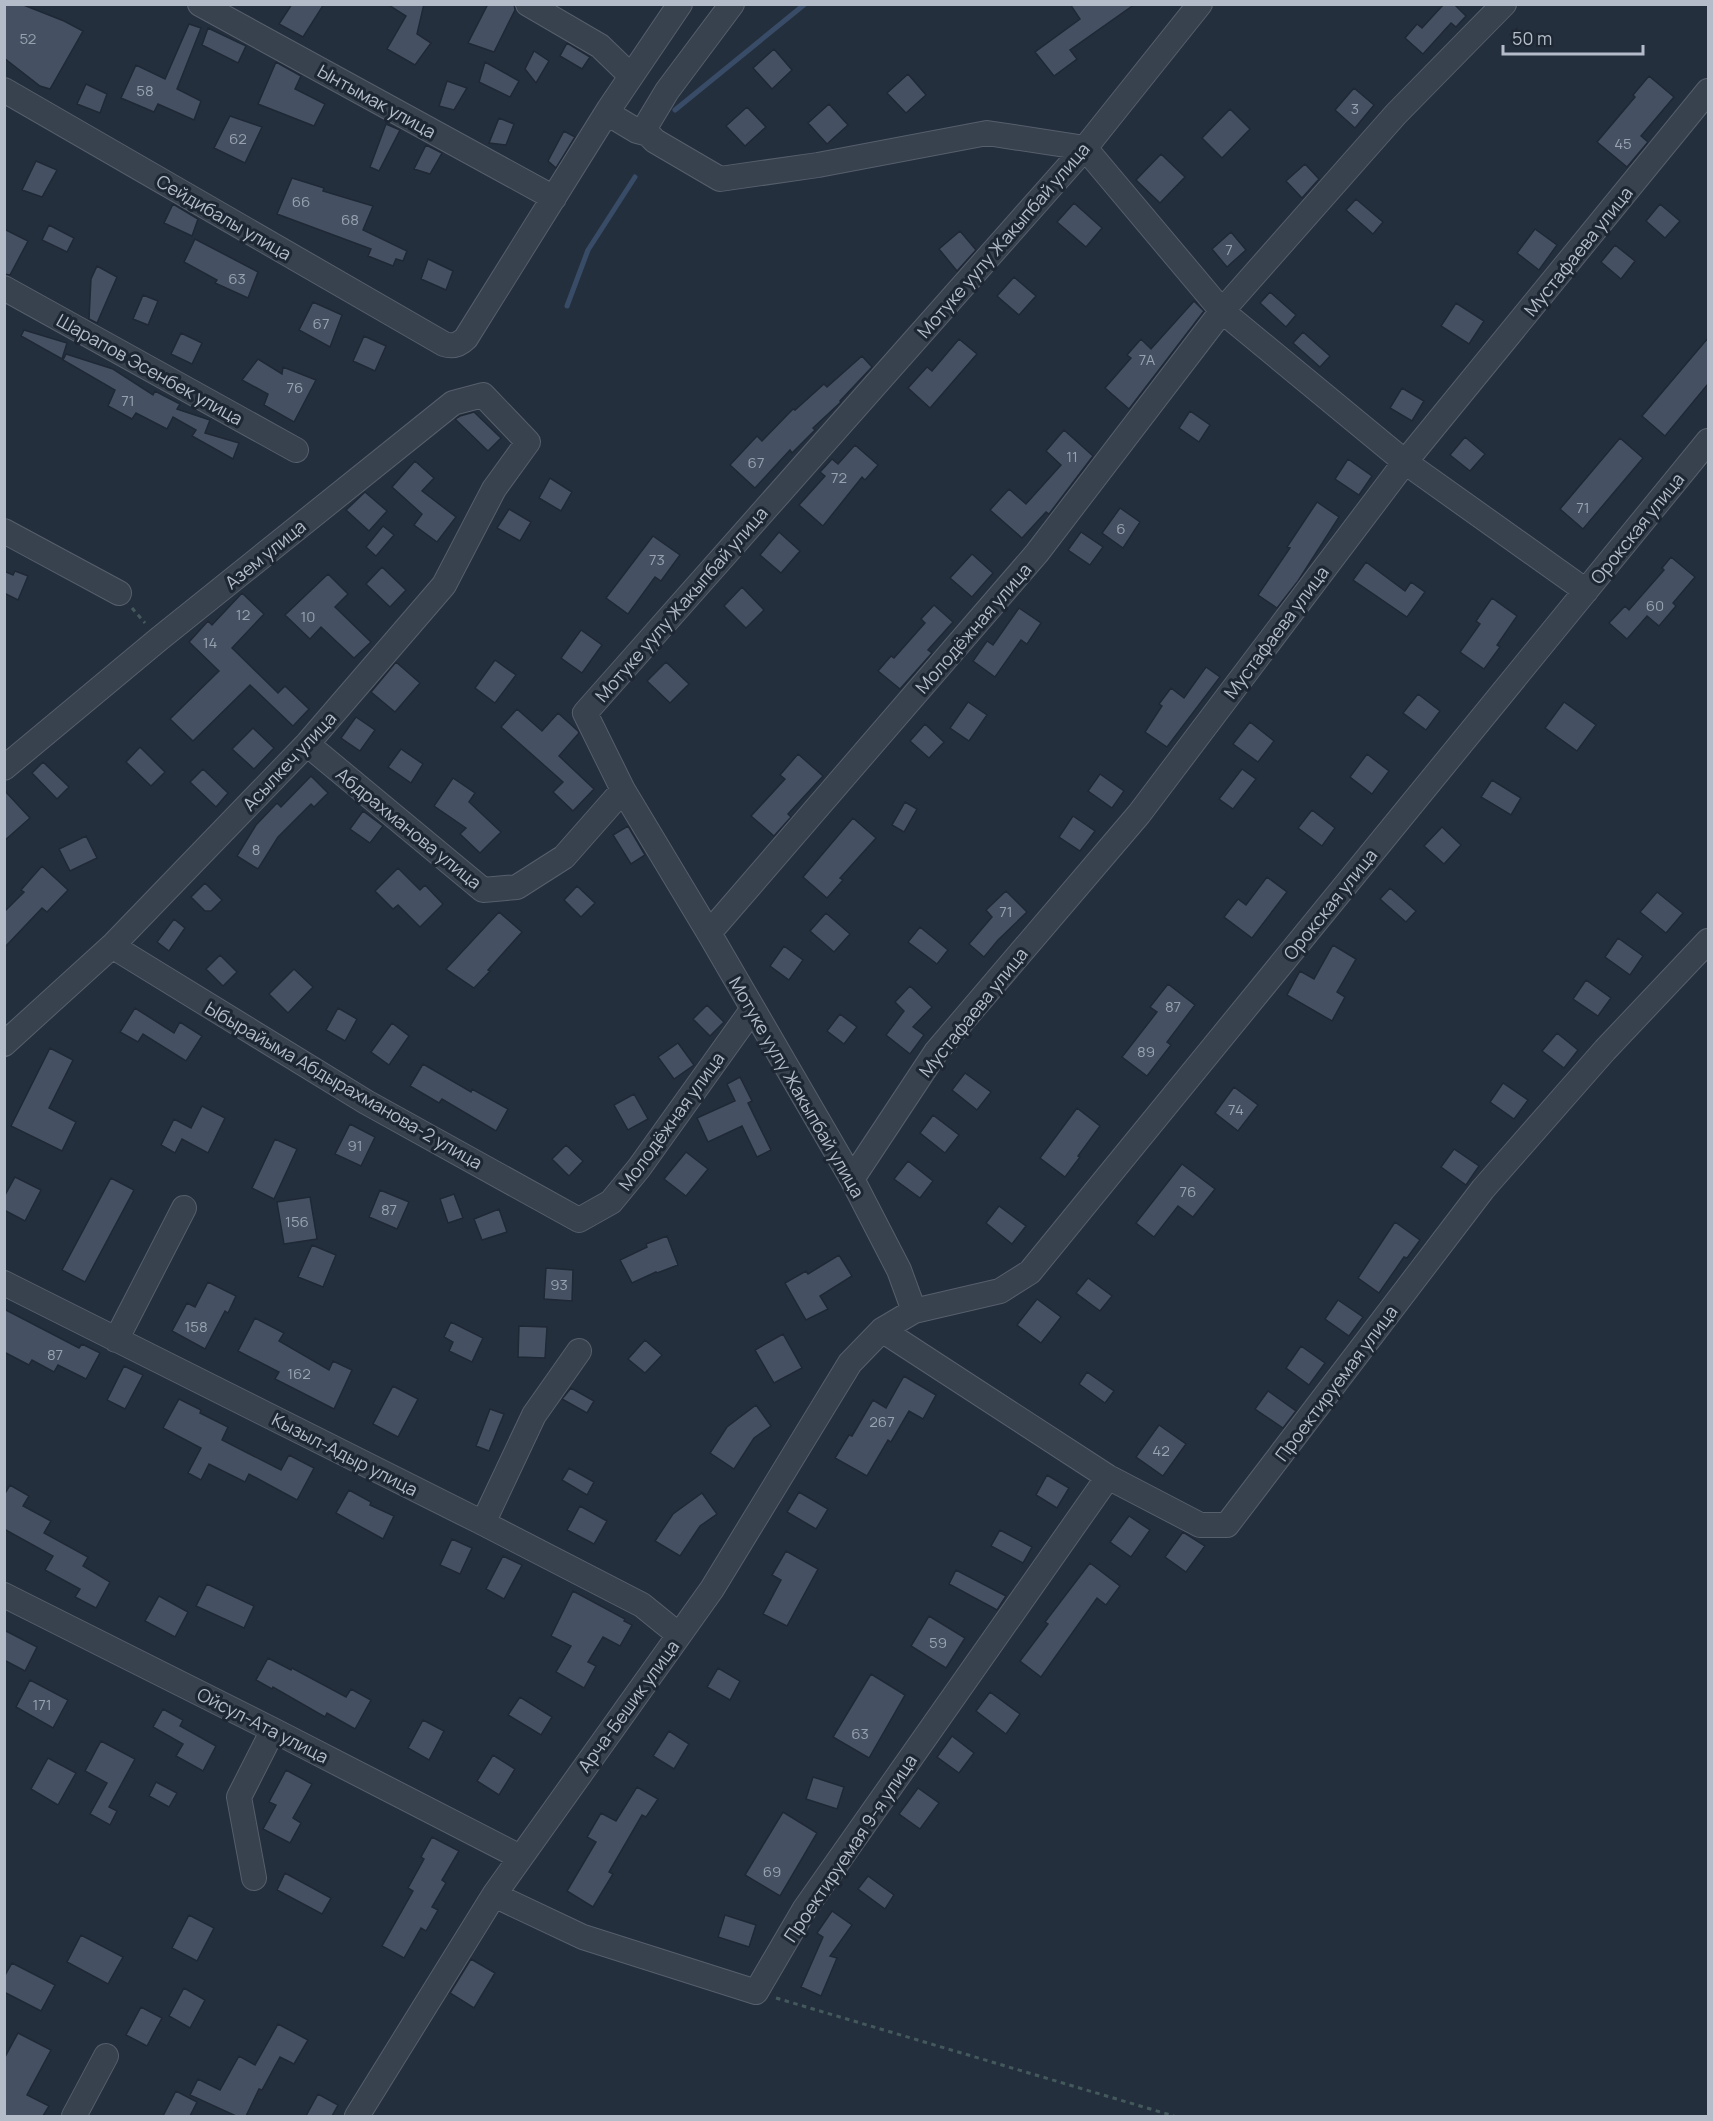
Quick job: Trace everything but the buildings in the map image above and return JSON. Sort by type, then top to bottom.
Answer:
[{"type":"street","name":"Ынтымак улица","points":[[200,4],[554,198]]},
{"type":"street","points":[[528,4],[600,46],[631,76]]},
{"type":"street","points":[[554,198],[631,76],[680,4]]},
{"type":"street","points":[[648,134],[646,126],[667,91],[732,4]]},
{"type":"street","name":"Мотуке уулу Жакыпбай улица","points":[[914,1311],[899,1270],[852,1179],[623,790],[585,713],[1085,148],[1200,4]]},
{"type":"street","name":"Молодёжная улица","points":[[709,933],[1037,553],[1222,311],[1396,114],[1504,4]]},
{"type":"street","name":"Сейдибалы улица","points":[[4,90],[450,346],[457,345],[466,338],[554,198]]},
{"type":"street","name":"Мустафаева улица","points":[[852,1179],[936,1052],[1139,814],[1405,462],[1708,91]]},
{"type":"street","points":[[607,113],[637,131],[648,134],[655,141],[720,179],[818,165],[987,133],[1085,148],[1222,311],[1405,462],[1586,591]]},
{"type":"street","name":"Шарапов Эсенбек улица","points":[[4,288],[296,450]]},
{"type":"street","name":"Азем улица","points":[[4,768],[159,639],[453,403],[483,395],[528,442]]},
{"type":"street","name":"Орокская улица","points":[[914,1311],[1000,1291],[1030,1272],[1708,441]]},
{"type":"street","name":"Асылкеч улица","points":[[4,1044],[112,946],[307,744],[444,585],[494,489],[528,442]]},
{"type":"street","points":[[4,531],[119,593]]},
{"type":"street","name":"Абдрахманова улица","points":[[307,744],[483,891],[517,887],[564,857],[623,790]]},
{"type":"street","name":"Проектируемая улица","points":[[882,1330],[1108,1477],[1200,1525],[1227,1525],[1483,1189],[1605,1050],[1708,940]]},
{"type":"street","name":"Ыбырайыма Абдырахманова-2 улица","points":[[112,946],[366,1102],[579,1220]]},
{"type":"street","name":"Молодёжная улица","points":[[579,1220],[611,1202],[639,1168],[752,1010]]},
{"type":"street","points":[[116,1340],[184,1208]]},
{"type":"street","name":"Кызыл-Адыр улица","points":[[4,1283],[642,1605],[679,1635]]},
{"type":"street","name":"Арча-Бешик улица","points":[[357,2116],[494,1895],[712,1589],[850,1363],[882,1330],[914,1311]]},
{"type":"street","points":[[483,1523],[534,1415],[579,1351]]},
{"type":"street","name":"Проектируемая 9-я улица","points":[[756,1992],[804,1910],[1108,1477]]},
{"type":"street","name":"Ойсул-Ата улица","points":[[4,1595],[520,1857]]},
{"type":"street","points":[[254,1878],[239,1797],[273,1730]]},
{"type":"street","points":[[494,1895],[583,1937],[756,1992]]},
{"type":"street","points":[[74,2116],[106,2056]]},
{"type":"path","points":[[119,593],[159,639]]},
{"type":"path","points":[[756,1992],[1174,2116]]},
{"type":"waterway","points":[[675,110],[805,4]]},
{"type":"waterway","points":[[567,306],[588,250],[635,177]]}]
